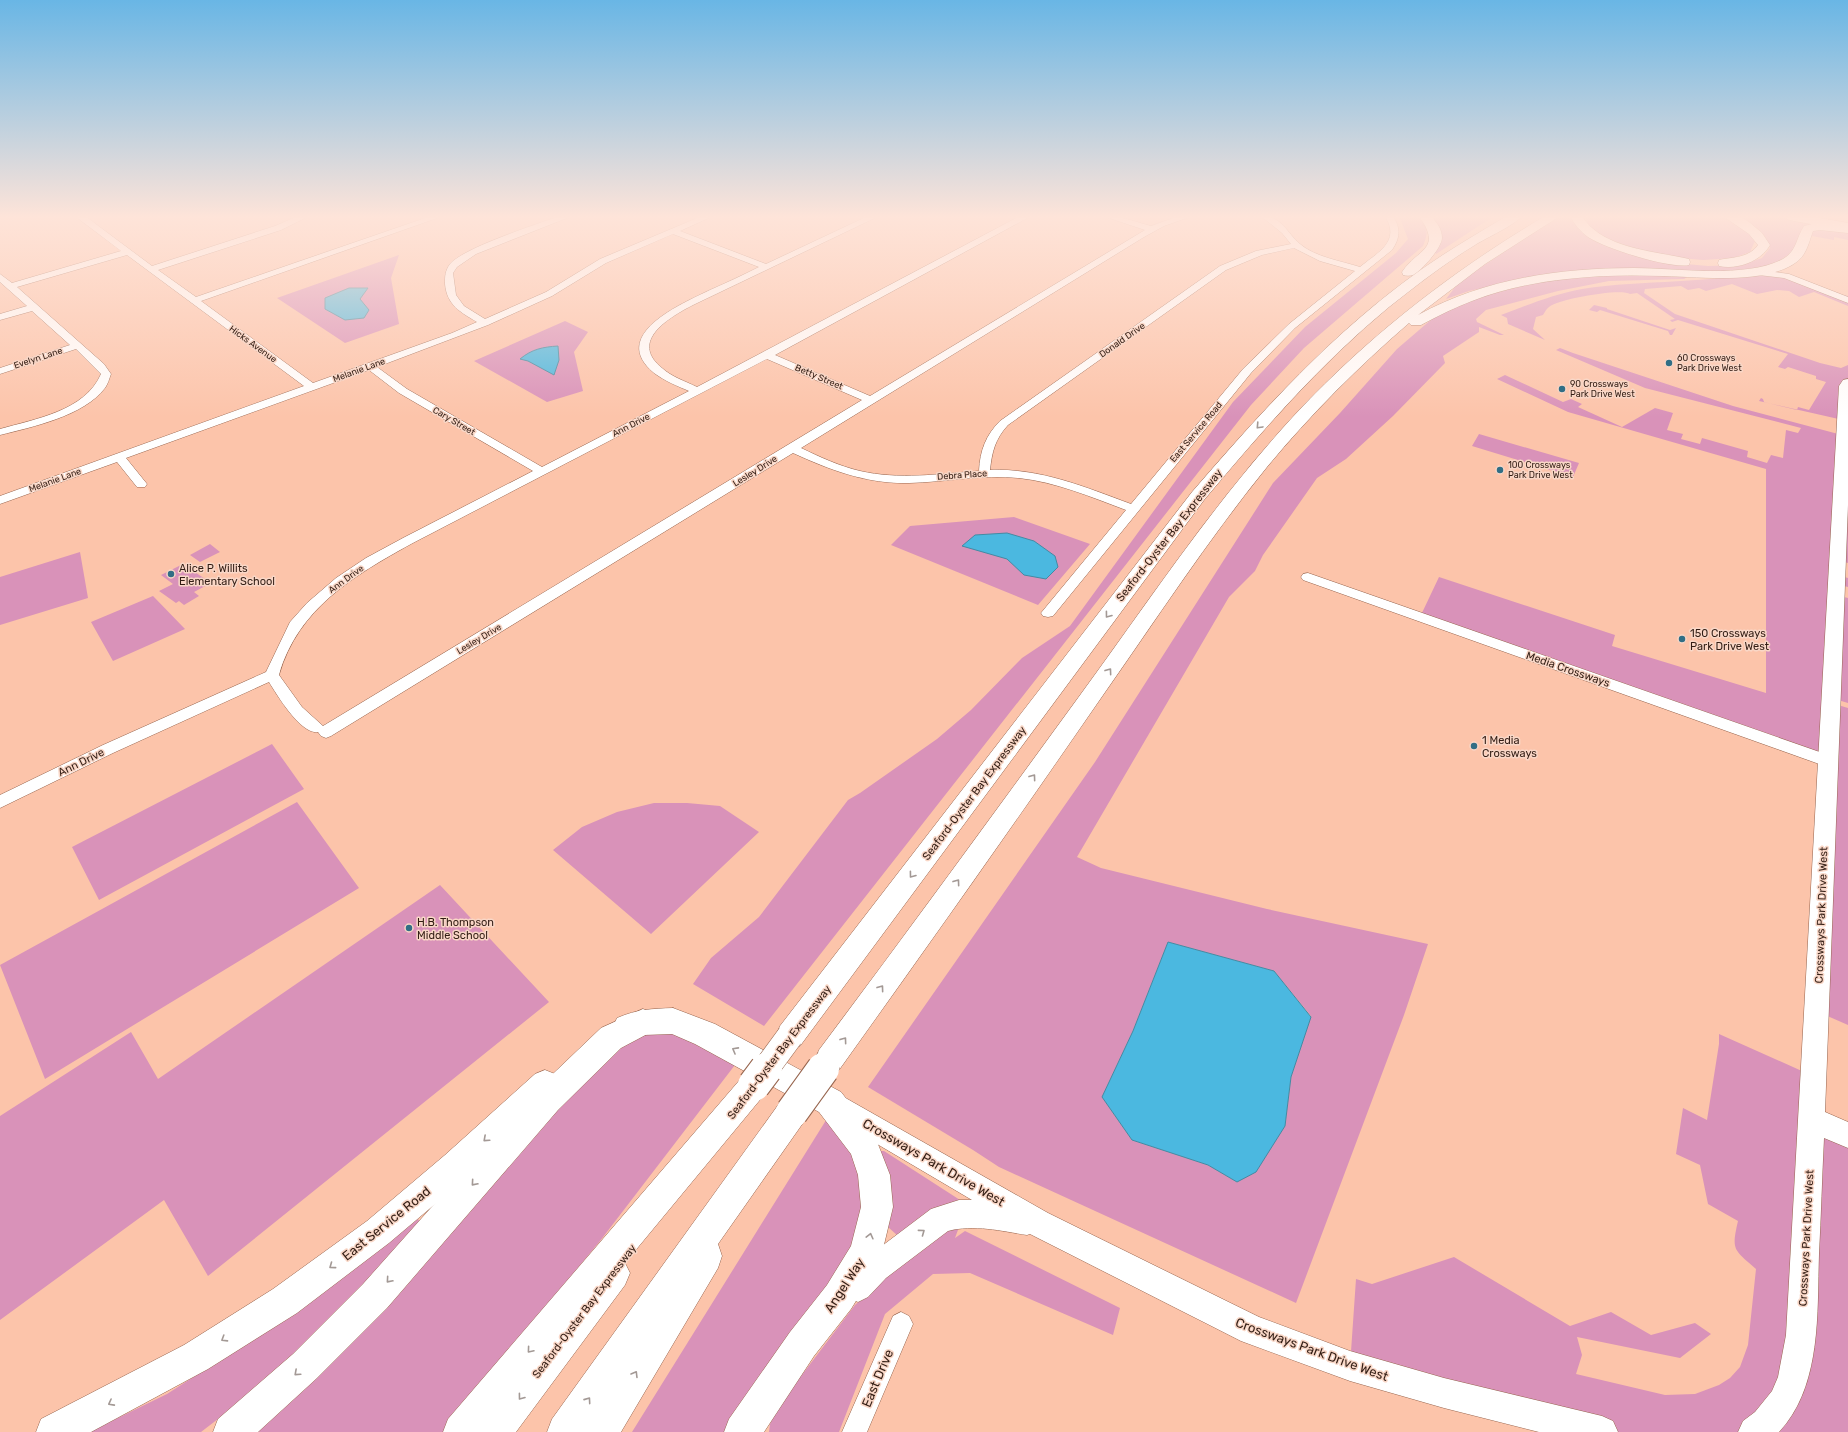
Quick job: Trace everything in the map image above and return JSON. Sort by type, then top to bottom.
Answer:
[{"type":"main road","points":[[1278,404],[1302,373],[1328,345],[1396,283]]},
{"type":"main road","name":"Seaford-Oyster Bay Expressway","points":[[494,1432],[790,1036],[1198,496],[1278,404],[1344,340],[1415,283]]},
{"type":"main road","points":[[565,1432],[792,1112],[1212,526],[1288,432],[1354,364],[1408,315],[1451,283]]},
{"type":"main road","points":[[1288,432],[1396,335],[1442,308],[1469,296],[1496,287],[1520,283]]},
{"type":"main road","name":"East Service Road","points":[[54,1432],[196,1357],[285,1300],[378,1232],[456,1166],[568,1064],[609,1034],[643,1022],[673,1021],[705,1034]]},
{"type":"main road","points":[[231,1432],[305,1366],[375,1296],[547,1100],[611,1038],[643,1022]]},
{"type":"main road","name":"Angel Way","points":[[705,1034],[830,1102],[862,1145],[874,1175],[877,1207],[866,1253],[839,1297],[802,1344],[742,1432]]},
{"type":"main road","points":[[461,1432],[754,1085]]},
{"type":"main road","points":[[601,1432],[792,1112]]},
{"type":"street","points":[[0,432],[77,406],[98,391],[104,383],[106,374],[100,366],[7,283]]},
{"type":"street","points":[[11,286],[22,283]]},
{"type":"street","name":"Hicks Avenue","points":[[170,283],[312,387]]},
{"type":"street","points":[[194,301],[246,283]]},
{"type":"street","points":[[450,283],[451,295],[461,308],[485,323]]},
{"type":"street","name":"Melanie Lane","points":[[0,500],[485,323],[549,294],[567,283]]},
{"type":"street","points":[[698,391],[668,377],[655,368],[648,360],[644,345],[649,331],[662,318],[733,283]]},
{"type":"street","name":"Ann Drive","points":[[0,802],[108,749],[272,675],[295,625],[312,606],[341,581],[372,561],[407,541],[698,391],[902,283]]},
{"type":"street","name":"Lesley Drive","points":[[272,675],[290,704],[305,720],[321,730],[792,448],[1063,283]]},
{"type":"street","name":"Donald Drive","points":[[984,474],[986,450],[996,431],[1004,423],[1202,283]]},
{"type":"street","name":"East Service Road","points":[[1048,612],[1132,508],[1247,371],[1269,347],[1346,283]]},
{"type":"street","points":[[1804,283],[1848,300]]},
{"type":"street","points":[[0,317],[34,307]]},
{"type":"street","name":"Evelyn Lane","points":[[0,371],[76,346]]},
{"type":"street","name":"Betty Street","points":[[767,355],[871,400]]},
{"type":"street","name":"Cary Street","points":[[370,366],[403,392],[541,471]]},
{"type":"street","name":"Crossways Park Drive West","points":[[1754,1432],[1761,1428],[1781,1407],[1793,1381],[1801,1335],[1845,401],[1846,386],[1848,383]]},
{"type":"street","name":"Debra Place","points":[[792,448],[848,472],[871,477],[914,479],[984,474],[1018,474],[1038,477],[1132,508]]},
{"type":"street","points":[[119,457],[141,484]]},
{"type":"street","name":"Media Crossways","points":[[1308,577],[1828,761]]},
{"type":"street","name":"Crossways Park Drive West","points":[[830,1102],[1038,1223],[1252,1330],[1350,1366],[1436,1391],[1602,1432]]},
{"type":"street","points":[[1811,1120],[1848,1135]]},
{"type":"street","name":"Crossways Park Drive West","points":[[802,1344],[876,1268],[941,1219],[959,1214],[980,1214],[1038,1223]]},
{"type":"street","name":"East Drive","points":[[854,1432],[901,1324]]},
{"type":"street","points":[[756,1432],[766,1397]]},
{"type":"shaded area","points":[[320,283],[392,283],[399,324],[345,343],[277,298]]},
{"type":"shaded area","points":[[1359,283],[1380,283],[1304,348],[1251,405],[764,1026],[693,984],[711,958],[759,917],[848,800],[937,739],[971,710],[1022,658],[1070,626],[1233,402],[1305,327]]},
{"type":"shaded area","points":[[1458,283],[1505,283],[1469,291],[1446,299]]},
{"type":"shaded area","points":[[1533,283],[1600,283],[1558,291],[1486,310],[1476,319],[1477,322],[1504,335],[1500,335],[1479,327],[1479,332],[1443,356],[1445,363],[1393,416],[1346,459],[1317,478],[1263,555],[1255,571],[1229,597],[1077,857],[1101,868],[1267,909],[1428,944],[1404,1015],[1296,1303],[999,1167],[868,1087],[1095,762],[1273,483],[1340,413],[1397,349],[1447,306]],"holes":[[[1168,942],[1274,971],[1311,1016],[1291,1077],[1285,1126],[1237,1182],[1208,1165],[1132,1140],[1102,1097],[1133,1031]]]},
{"type":"shaded area","points":[[1804,283],[1827,292],[1848,296],[1848,306],[1814,292],[1799,297],[1789,291],[1777,290],[1757,294],[1732,284],[1706,291],[1699,288],[1688,290],[1681,286],[1645,289],[1644,293],[1675,314],[1820,363],[1841,368],[1848,365],[1848,563],[1837,560],[1837,575],[1848,578],[1848,587],[1836,584],[1836,595],[1848,598],[1848,703],[1838,700],[1838,705],[1848,708],[1848,1025],[1816,1011],[1828,761],[1421,615],[1439,577],[1615,635],[1612,646],[1766,693],[1766,469],[1568,412],[1497,379],[1505,375],[1563,402],[1571,399],[1582,404],[1578,407],[1622,427],[1655,408],[1673,413],[1667,430],[1683,434],[1681,439],[1700,444],[1702,438],[1748,451],[1747,457],[1767,463],[1771,455],[1783,458],[1786,430],[1798,433],[1801,428],[1645,388],[1556,350],[1560,348],[1733,406],[1842,435],[1843,420],[1797,410],[1798,407],[1809,410],[1826,382],[1816,379],[1816,376],[1788,367],[1785,369],[1778,367],[1788,354],[1678,320],[1672,322],[1670,320],[1675,319],[1637,293],[1603,293],[1555,304],[1548,308],[1543,315],[1536,317],[1533,329],[1545,340],[1508,324],[1507,318],[1501,315],[1572,291],[1629,284]]},
{"type":"shaded area","points":[[1594,305],[1607,308],[1670,330],[1676,328],[1672,335],[1670,335],[1668,331],[1600,310],[1597,312],[1589,310]]},
{"type":"shaded area","points":[[565,321],[588,332],[574,352],[583,391],[547,402],[474,361]]},
{"type":"shaded area","points":[[1761,398],[1764,402],[1772,404],[1759,401]]},
{"type":"shaded area","points":[[1479,434],[1579,463],[1573,477],[1472,446]]},
{"type":"shaded area","points":[[1014,517],[1090,544],[1038,605],[891,545],[910,526]]},
{"type":"shaded area","points":[[210,544],[220,552],[200,562],[190,555]]},
{"type":"shaded area","points":[[80,552],[88,598],[0,625],[0,577]]},
{"type":"shaded area","points":[[183,564],[211,583],[194,592],[199,596],[184,605],[179,601],[176,603],[159,591],[173,584],[161,575]]},
{"type":"shaded area","points":[[153,596],[185,629],[113,661],[91,622]]},
{"type":"shaded area","points":[[272,744],[304,789],[99,900],[72,847]]},
{"type":"shaded area","points":[[297,802],[359,888],[45,1079],[0,965]]},
{"type":"shaded area","points":[[654,803],[687,803],[720,806],[759,832],[651,934],[553,850],[582,827],[617,812]]},
{"type":"shaded area","points":[[440,885],[549,1002],[208,1276],[164,1200],[0,1320],[0,1116],[131,1032],[158,1079]]},
{"type":"shaded area","points":[[673,1032],[738,1061],[600,1241],[443,1432],[246,1432],[601,1055],[639,1035]]},
{"type":"shaded area","points":[[1719,1034],[1813,1076],[1811,1120],[1848,1134],[1848,1432],[1610,1432],[1350,1366],[1356,1279],[1372,1284],[1454,1257],[1570,1326],[1611,1312],[1651,1335],[1695,1323],[1711,1334],[1680,1358],[1577,1337],[1582,1355],[1576,1374],[1665,1395],[1695,1394],[1719,1385],[1730,1378],[1740,1367],[1748,1345],[1756,1269],[1736,1249],[1735,1238],[1738,1221],[1708,1204],[1700,1165],[1676,1154],[1683,1108],[1707,1120],[1719,1044]]},
{"type":"shaded area","points":[[828,1117],[844,1129],[869,1191],[845,1268],[728,1432],[632,1432]]},
{"type":"shaded area","points":[[881,1151],[884,1151],[960,1200],[898,1236],[888,1227],[880,1154]]},
{"type":"shaded area","points":[[418,1219],[421,1224],[327,1324],[231,1409],[201,1432],[89,1432],[167,1394],[304,1306]]},
{"type":"shaded area","points":[[962,1219],[955,1238],[965,1231],[1120,1308],[1113,1335],[970,1273],[933,1274],[885,1314],[839,1432],[769,1432],[770,1424],[779,1405],[855,1305],[928,1241]]},
{"type":"water","points":[[349,288],[368,288],[360,299],[369,310],[364,318],[345,320],[325,309],[325,298]]},
{"type":"water","points":[[558,346],[559,360],[554,375],[528,361],[520,359],[538,349]]},
{"type":"water","points":[[1007,533],[1034,541],[1055,556],[1058,567],[1046,579],[1024,575],[1007,559],[962,546],[975,535]]},
{"type":"water","points":[[1168,942],[1274,971],[1311,1017],[1291,1077],[1285,1126],[1256,1172],[1237,1182],[1208,1165],[1132,1140],[1102,1097],[1133,1031]]},
{"type":"place","name":"60 Crossways Park Drive West","points":[[1669,363]]},
{"type":"place","name":"90 Crossways Park Drive West","points":[[1562,389]]},
{"type":"place","name":"100 Crossways Park Drive West","points":[[1500,470]]},
{"type":"place","name":"Alice P. Willits Elementary School","points":[[171,574]]},
{"type":"place","name":"150 Crossways Park Drive West","points":[[1682,639]]},
{"type":"place","name":"1 Media Crossways","points":[[1474,746]]},
{"type":"place","name":"H.B. Thompson Middle School","points":[[409,928]]}]
